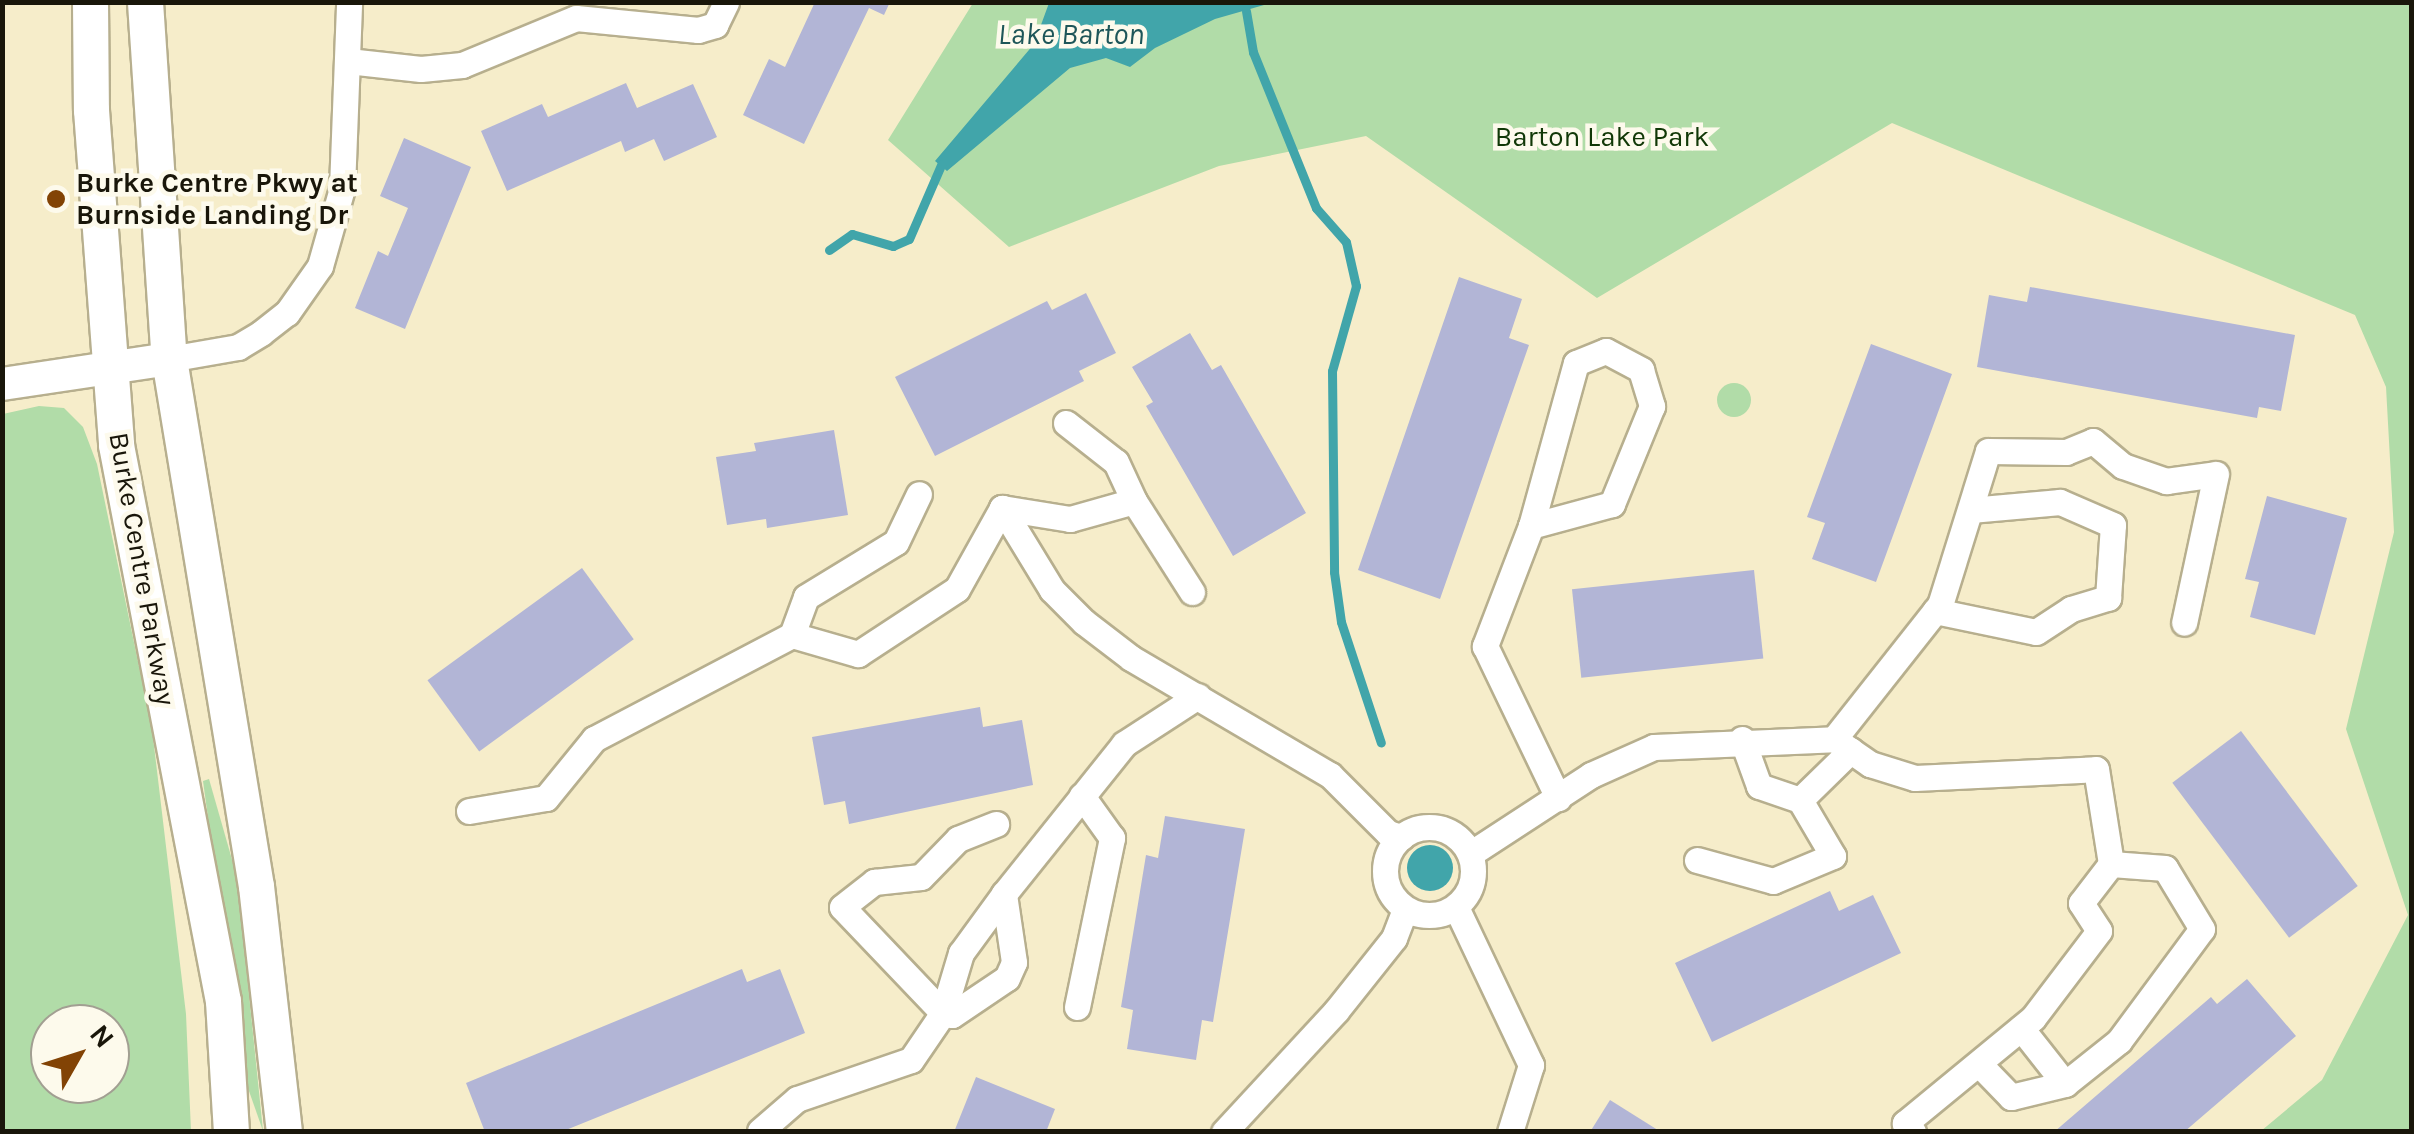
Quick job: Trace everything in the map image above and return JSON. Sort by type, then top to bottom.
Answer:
[{"type":"main road","name":"Burke Centre Parkway","points":[[90,2],[91,110],[116,445],[222,1001],[231,1132]]},
{"type":"main road","name":"Burke Centre Parkway","points":[[145,2],[168,359],[248,830],[284,1132]]},
{"type":"street","points":[[2,384],[238,346],[287,314],[320,266],[342,188],[349,2]]},
{"type":"street","points":[[348,61],[421,69],[462,65],[499,53],[549,13],[698,30],[715,26],[726,2]]},
{"type":"street","points":[[1531,526],[1612,504],[1652,406],[1641,370],[1606,351],[1576,363],[1531,526],[1485,646],[1558,798]]},
{"type":"street","points":[[1066,422],[1116,462],[1134,501],[1192,592]]},
{"type":"street","points":[[1800,800],[1935,611],[1988,452],[2066,452],[2092,441],[2123,466],[2166,480],[2216,474],[2184,624]]},
{"type":"street","points":[[469,811],[546,798],[594,739],[792,635],[806,597],[896,542],[920,494]]},
{"type":"street","points":[[1002,508],[1070,519],[1134,501]]},
{"type":"street","points":[[1935,611],[2036,632],[2071,609],[2108,598],[2113,525],[2060,502],[1970,510]]},
{"type":"street","points":[[792,635],[858,654],[957,589],[1002,508]]},
{"type":"street","points":[[1002,508],[1052,590],[1084,622],[1330,775],[1388,833],[1401,837],[1436,827],[1457,837],[1470,854],[1472,886],[1456,908],[1430,916],[1405,908],[1385,874],[1401,837]]},
{"type":"street","points":[[760,1131],[796,1099],[839,1080],[898,1069],[943,1013],[960,953],[1082,796],[1124,744],[1198,696]]},
{"type":"street","points":[[1697,860],[1773,881],[1833,856],[1800,800],[1759,786],[1742,739]]},
{"type":"street","points":[[1470,854],[1558,798],[1654,746],[1742,739],[1842,744],[1914,778],[2096,769],[2111,864],[2082,904],[2099,930],[2021,1028],[1905,1122],[1913,1132]]},
{"type":"street","points":[[1077,1007],[1112,838],[1104,819],[1082,796]]},
{"type":"street","points":[[996,824],[958,839],[921,878],[874,882],[842,907],[943,1013],[952,1016],[1007,978],[1014,962],[1004,894]]},
{"type":"street","points":[[1979,1064],[2011,1096],[2066,1084],[2119,1041],[2202,928],[2164,868],[2111,864]]},
{"type":"street","points":[[1224,1132],[1336,1010],[1394,938],[1405,908]]},
{"type":"street","points":[[1456,908],[1531,1065],[1510,1132]]},
{"type":"street","points":[[2021,1028],[2066,1084]]},
{"type":"green space","name":"Barton Lake Park","points":[[973,3],[2411,3],[2411,1131],[2261,1131],[2322,1080],[2408,915],[2346,729],[2394,532],[2386,387],[2355,315],[1892,123],[1597,298],[1366,136],[1219,166],[1009,247],[888,140]]},
{"type":"green space","points":[[1734,383],[1746,388],[1751,400],[1746,412],[1734,417],[1722,412],[1717,400],[1722,388]]},
{"type":"green space","points":[[39,406],[64,408],[83,427],[97,464],[152,729],[186,1014],[191,1131],[3,1131],[3,414]]},
{"type":"green space","points":[[209,779],[237,877],[263,1131],[243,1074],[203,781]]},
{"type":"water","name":"Lake Barton","points":[[1049,2],[1271,3],[1215,19],[1155,48],[1130,67],[1106,58],[1070,68],[947,171],[935,161],[1034,44]]},
{"type":"water","points":[[1430,845],[1447,851],[1453,868],[1447,885],[1430,891],[1413,885],[1407,868],[1413,851]]},
{"type":"building","points":[[815,2],[890,2],[884,15],[869,8],[804,144],[743,115],[769,59],[785,67]]},
{"type":"building","points":[[626,83],[637,108],[693,84],[717,137],[664,161],[654,139],[625,152],[621,141],[507,191],[481,131],[542,104],[548,117]]},
{"type":"building","points":[[404,138],[471,167],[405,329],[355,308],[378,251],[388,256],[408,208],[380,196]]},
{"type":"building","points":[[1459,277],[1522,299],[1509,338],[1529,345],[1440,599],[1358,570]]},
{"type":"building","points":[[2030,287],[2295,335],[2281,411],[2259,407],[2257,418],[1977,367],[1989,295],[2027,302]]},
{"type":"building","points":[[1086,293],[1116,353],[1079,371],[1084,381],[935,456],[895,377],[1047,301],[1052,310]]},
{"type":"building","points":[[1190,333],[1212,370],[1221,365],[1306,513],[1233,556],[1146,406],[1153,402],[1132,367]]},
{"type":"building","points":[[1871,344],[1952,374],[1876,582],[1812,559],[1825,523],[1807,517]]},
{"type":"building","points":[[834,430],[848,515],[767,528],[766,519],[727,525],[716,457],[756,451],[754,443]]},
{"type":"building","points":[[2267,496],[2347,518],[2315,635],[2250,617],[2259,582],[2245,579]]},
{"type":"building","points":[[582,568],[634,639],[479,751],[427,680]]},
{"type":"building","points":[[1754,570],[1763,659],[1581,678],[1572,589]]},
{"type":"building","points":[[980,707],[983,727],[1022,720],[1033,785],[849,824],[845,801],[824,805],[812,737]]},
{"type":"building","points":[[2241,731],[2358,886],[2289,938],[2172,783]]},
{"type":"building","points":[[1165,816],[1245,829],[1213,1022],[1202,1020],[1196,1060],[1127,1049],[1133,1010],[1121,1007],[1146,855],[1158,858]]},
{"type":"building","points":[[1830,891],[1839,911],[1873,895],[1901,953],[1712,1042],[1675,963]]},
{"type":"building","points":[[742,969],[747,982],[780,969],[805,1033],[561,1132],[485,1132],[466,1083]]},
{"type":"building","points":[[2247,979],[2296,1036],[2184,1132],[2054,1132],[2211,997],[2217,1004]]},
{"type":"building","points":[[976,1077],[1055,1109],[1046,1132],[954,1132]]},
{"type":"building","points":[[1610,1100],[1661,1132],[1590,1132]]},
{"type":"waterway","points":[[1246,11],[1253,52],[1316,208],[1346,242],[1356,286],[1332,371],[1334,572],[1341,622],[1381,743]]},
{"type":"waterway","points":[[829,250],[852,234],[893,246],[909,239],[941,165]]},
{"type":"place","name":"Burke Centre Pkwy at Burnside Landing Dr","points":[[56,199]]}]
